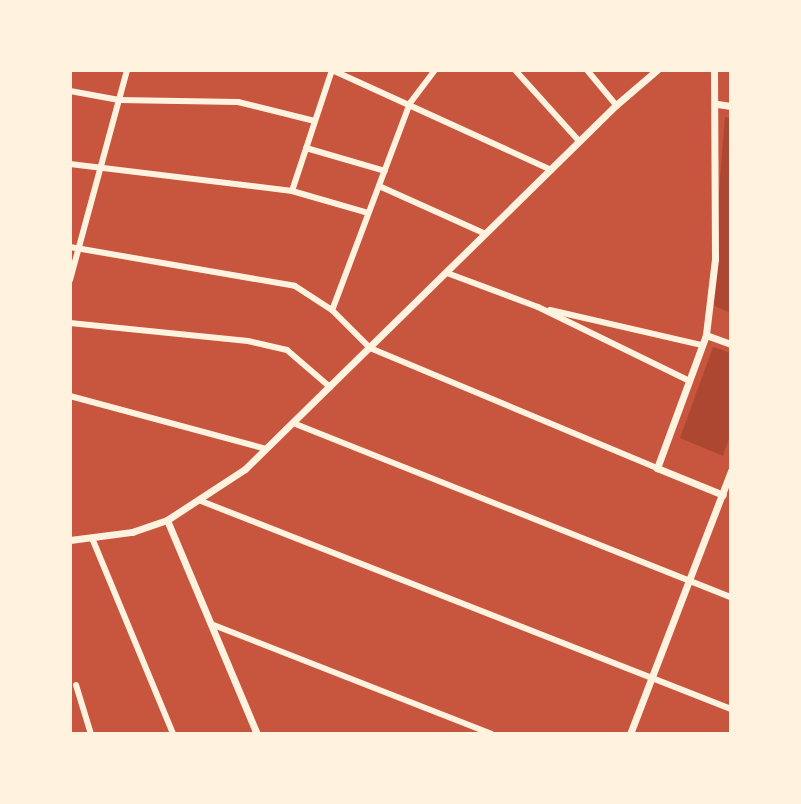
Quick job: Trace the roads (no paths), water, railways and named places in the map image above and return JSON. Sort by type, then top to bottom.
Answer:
[{"type":"street","points":[[70,281],[127,70]]},
{"type":"street","points":[[292,191],[332,70],[410,103],[551,170]]},
{"type":"street","points":[[332,310],[410,103],[435,70]]},
{"type":"street","points":[[515,70],[579,141]]},
{"type":"street","points":[[587,70],[616,104]]},
{"type":"street","points":[[70,540],[132,532],[167,520],[201,501],[266,449],[616,104],[657,70]]},
{"type":"street","points":[[657,468],[705,335],[715,260],[717,104],[714,70]]},
{"type":"street","points":[[70,91],[119,100],[238,102],[315,121]]},
{"type":"street","points":[[717,104],[731,106]]},
{"type":"street","points":[[306,148],[385,171]]},
{"type":"street","points":[[70,164],[292,191],[368,213]]},
{"type":"street","points":[[379,186],[486,234]]},
{"type":"street","points":[[70,247],[295,286],[332,310],[370,348],[731,498]]},
{"type":"street","points":[[447,273],[538,307],[688,380]]},
{"type":"street","points":[[538,307],[702,345]]},
{"type":"street","points":[[70,323],[248,341],[287,350],[330,387]]},
{"type":"street","points":[[705,335],[731,344]]},
{"type":"street","points":[[70,397],[266,449]]},
{"type":"street","points":[[293,423],[731,597]]},
{"type":"street","points":[[631,734],[731,471]]},
{"type":"street","points":[[201,501],[731,709]]},
{"type":"street","points":[[167,520],[257,734]]},
{"type":"street","points":[[92,538],[173,734]]},
{"type":"street","points":[[211,624],[492,734]]},
{"type":"street","points":[[76,685],[91,734]]}]
